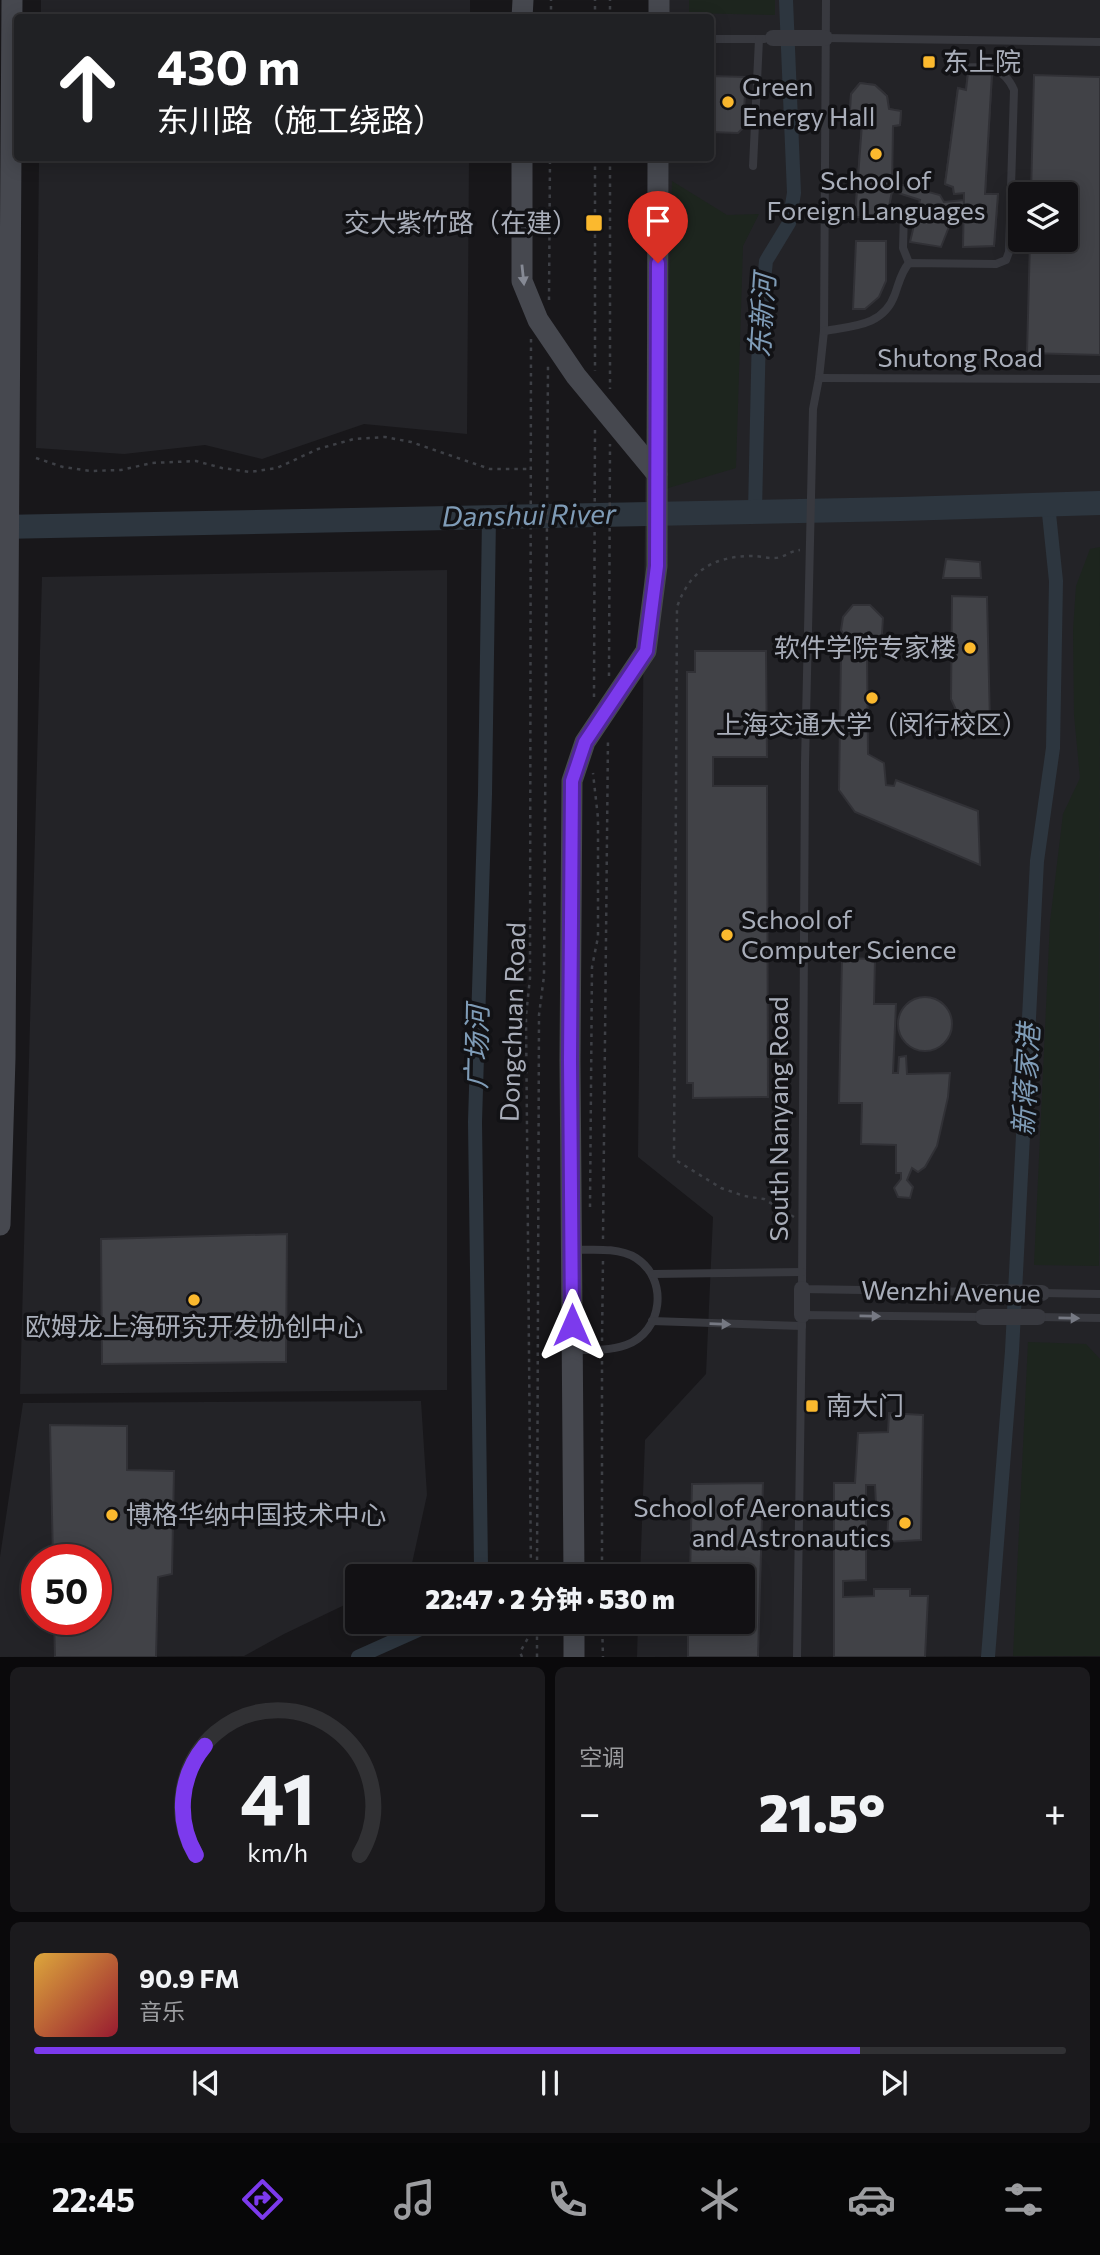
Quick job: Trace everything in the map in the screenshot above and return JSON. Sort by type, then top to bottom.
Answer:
[{"type":"main road","points":[[0,1226],[12,0]]},
{"type":"main road","points":[[522,161],[522,281],[538,320],[576,376],[657,474]]},
{"type":"main road","name":"Dongchuan Road","points":[[573,1564],[570,1060],[572,781],[601,703],[646,651],[657,566],[658,161]]},
{"type":"main road","points":[[574,1634],[574,1657]]},
{"type":"street","points":[[766,38],[817,38]]},
{"type":"street","name":"South Nanyang Road","points":[[802,1289],[802,1321]]},
{"type":"street","name":"Wenzhi Avenue","points":[[983,1292],[1042,1293]]},
{"type":"street","name":"Wenzhi Avenue","points":[[983,1317],[1038,1317]]},
{"type":"lane","points":[[819,378],[824,331],[817,38],[826,0]]},
{"type":"lane","points":[[714,39],[766,38],[753,166]]},
{"type":"lane","points":[[817,38],[1100,42]]},
{"type":"lane","points":[[909,263],[996,264],[1006,260],[1009,253],[1014,90],[1004,73],[996,69],[949,68]]},
{"type":"lane","points":[[904,212],[903,248],[909,263]]},
{"type":"lane","points":[[824,331],[857,327],[874,321],[887,311],[903,270],[909,263]]},
{"type":"lane","name":"Shutong Road","points":[[819,378],[1100,379]]},
{"type":"lane","name":"South Nanyang Road","points":[[802,1289],[805,763],[810,475],[813,409],[819,378]]},
{"type":"lane","points":[[572,1250],[603,1251],[635,1258],[653,1274],[659,1291],[657,1309],[648,1329],[629,1344],[573,1350]]},
{"type":"lane","points":[[653,1274],[802,1272]]},
{"type":"lane","name":"Wenzhi Avenue","points":[[802,1289],[983,1292]]},
{"type":"lane","name":"Wenzhi Avenue","points":[[1042,1293],[1100,1294]]},
{"type":"lane","name":"Wenzhi Avenue","points":[[652,1321],[983,1317]]},
{"type":"lane","name":"Wenzhi Avenue","points":[[1038,1317],[1100,1318]]},
{"type":"lane","name":"South Nanyang Road","points":[[797,1657],[802,1321]]},
{"type":"path","points":[[595,161],[595,375]]},
{"type":"path","points":[[610,161],[610,389]]},
{"type":"path","points":[[595,416],[595,566],[601,703]]},
{"type":"path","points":[[36,458],[63,467],[91,471],[121,470],[152,463],[196,461],[250,472],[277,468],[318,449],[354,439],[385,437],[411,442],[490,469],[531,469],[530,978],[526,1016],[531,1564]]},
{"type":"path","points":[[601,703],[610,565],[610,444]]},
{"type":"path","name":"Dongchuan Road","points":[[537,1564],[538,1015],[544,976],[548,468]]},
{"type":"path","points":[[803,1222],[764,1199],[721,1188],[681,1166],[674,1159],[677,607],[683,589],[712,563],[730,556],[779,558],[809,545]]},
{"type":"path","points":[[602,1564],[608,735]]},
{"type":"path","points":[[590,1210],[592,967],[598,937],[598,818],[593,790],[594,764]]},
{"type":"path","points":[[522,1657],[520,1652],[530,1634]]},
{"type":"path","points":[[537,1634],[537,1657]]},
{"type":"path","points":[[603,1634],[603,1657]]},
{"type":"shaded area","points":[[41,0],[470,0],[470,14],[41,14]]},
{"type":"shaded area","name":"上海交通大学（闵行校区）","points":[[651,0],[1100,0],[1100,1656],[637,1657],[638,1634],[755,1634],[755,1564],[640,1564],[645,1440],[706,1374],[713,1217],[638,1157],[649,161],[714,161],[714,14],[651,14]]},
{"type":"shaded area","points":[[689,0],[775,0],[775,15],[689,13]]},
{"type":"shaded area","points":[[39,161],[469,161],[467,434],[364,424],[262,459],[205,445],[124,454],[36,448]]},
{"type":"shaded area","points":[[672,181],[727,215],[759,214],[743,246],[736,468],[665,489]]},
{"type":"shaded area","points":[[1100,547],[1099,1266],[1034,1265],[1050,922],[1063,814],[1080,778],[1074,715],[1073,630],[1076,586],[1090,549]]},
{"type":"shaded area","points":[[447,570],[447,1390],[20,1394],[42,577]]},
{"type":"shaded area","points":[[1028,1342],[1086,1344],[1100,1359],[1100,1656],[1013,1656]]},
{"type":"shaded area","points":[[421,1401],[427,1495],[412,1564],[345,1564],[345,1605],[244,1656],[0,1657],[0,1557],[23,1403]]},
{"type":"building","points":[[968,73],[992,73],[985,194],[998,194],[994,246],[963,247],[965,213],[954,214],[941,247],[910,242],[920,200],[892,191],[887,217],[855,217],[862,124],[850,110],[851,94],[860,83],[875,85],[887,96],[889,109],[901,111],[900,125],[893,126],[891,182],[940,195],[944,202],[964,200],[964,193],[954,194],[953,187],[945,184],[958,88],[966,90]]},
{"type":"building","points":[[968,73],[992,73],[985,194],[998,194],[994,246],[963,247],[964,193],[954,194],[953,187],[945,184],[958,88],[966,90]]},
{"type":"building","points":[[1034,75],[1100,77],[1100,355],[1027,353],[1030,252],[1078,252],[1078,182],[1031,182]]},
{"type":"building","name":"Green Energy Hall","points":[[714,76],[746,77],[743,128],[738,133],[714,132]]},
{"type":"building","name":"School of Foreign Languages","points":[[860,83],[875,85],[887,96],[889,109],[901,111],[900,125],[893,126],[892,191],[887,217],[855,217],[862,124],[850,110],[851,94]]},
{"type":"building","points":[[856,241],[886,241],[886,281],[879,297],[865,309],[853,309]]},
{"type":"building","points":[[946,559],[980,562],[981,578],[943,578]]},
{"type":"building","name":"软件学院专家楼","points":[[952,596],[987,597],[990,722],[956,710],[951,699]]},
{"type":"building","points":[[853,605],[870,605],[883,618],[882,634],[887,638],[874,653],[867,651],[868,754],[884,763],[886,785],[894,786],[896,780],[978,811],[980,865],[855,812],[839,790],[841,653],[853,650],[841,630],[843,617]]},
{"type":"building","name":"School of Computer Science","points":[[695,651],[766,651],[767,757],[713,757],[713,786],[767,786],[768,1097],[693,1098],[693,1083],[687,1083],[687,672],[695,672]]},
{"type":"building","points":[[842,958],[875,959],[874,1004],[896,1004],[893,1073],[898,1073],[899,1057],[906,1056],[907,1074],[950,1073],[948,1097],[937,1146],[925,1167],[918,1172],[912,1168],[907,1180],[913,1187],[910,1198],[898,1197],[894,1188],[901,1179],[901,1173],[896,1173],[896,1145],[861,1144],[862,1103],[839,1103]]},
{"type":"building","points":[[925,997],[944,1005],[952,1024],[944,1043],[925,1051],[906,1043],[898,1024],[906,1005]]},
{"type":"building","name":"欧姆龙上海研究开发协创中心","points":[[287,1234],[286,1362],[102,1364],[101,1239]]},
{"type":"building","name":"School of Aeronautics and Astronautics","points":[[889,1413],[923,1415],[921,1540],[887,1542],[889,1505],[876,1504],[875,1485],[866,1485],[866,1580],[843,1581],[843,1597],[874,1596],[874,1589],[910,1589],[910,1596],[928,1596],[925,1657],[834,1657],[834,1483],[855,1483],[858,1433],[888,1432]]},
{"type":"building","name":"博格华纳中国技术中心","points":[[50,1425],[127,1426],[127,1470],[174,1471],[172,1574],[158,1577],[156,1657],[55,1657],[54,1635],[112,1635],[112,1544],[53,1544]]},
{"type":"building","points":[[763,1483],[758,1657],[688,1657],[688,1634],[755,1634],[755,1564],[690,1564],[692,1484]]},
{"type":"waterway","name":"东新河","points":[[755,512],[759,329],[766,261],[789,223],[794,193],[786,0]]},
{"type":"waterway","name":"Danshui River","points":[[0,527],[1100,503]]},
{"type":"waterway","name":"新蒋家港","points":[[988,1657],[1012,1351],[1037,861],[1053,748],[1056,581],[1048,504]]},
{"type":"waterway","name":"广场河","points":[[481,1564],[475,1122],[485,794],[489,517]]},
{"type":"waterway","name":"广场河","points":[[358,1657],[409,1634]]},
{"type":"place","name":"东上院","points":[[929,62]]},
{"type":"place","name":"Green Energy Hall","points":[[728,102]]},
{"type":"place","name":"School of Foreign Languages","points":[[876,154]]},
{"type":"place","name":"交大紫竹路（在建）","points":[[594,223]]},
{"type":"place","name":"软件学院专家楼","points":[[970,648]]},
{"type":"place","name":"上海交通大学（闵行校区）","points":[[872,698]]},
{"type":"place","name":"School of Computer Science","points":[[727,935]]},
{"type":"place","name":"欧姆龙上海研究开发协创中心","points":[[194,1300]]},
{"type":"place","name":"南大门","points":[[812,1406]]},
{"type":"place","name":"博格华纳中国技术中心","points":[[112,1515]]},
{"type":"place","name":"School of Aeronautics and Astronautics","points":[[905,1523]]},
{"type":"route","points":[[572,1325],[572,781],[585,742],[646,651],[657,566],[658,263]]}]
